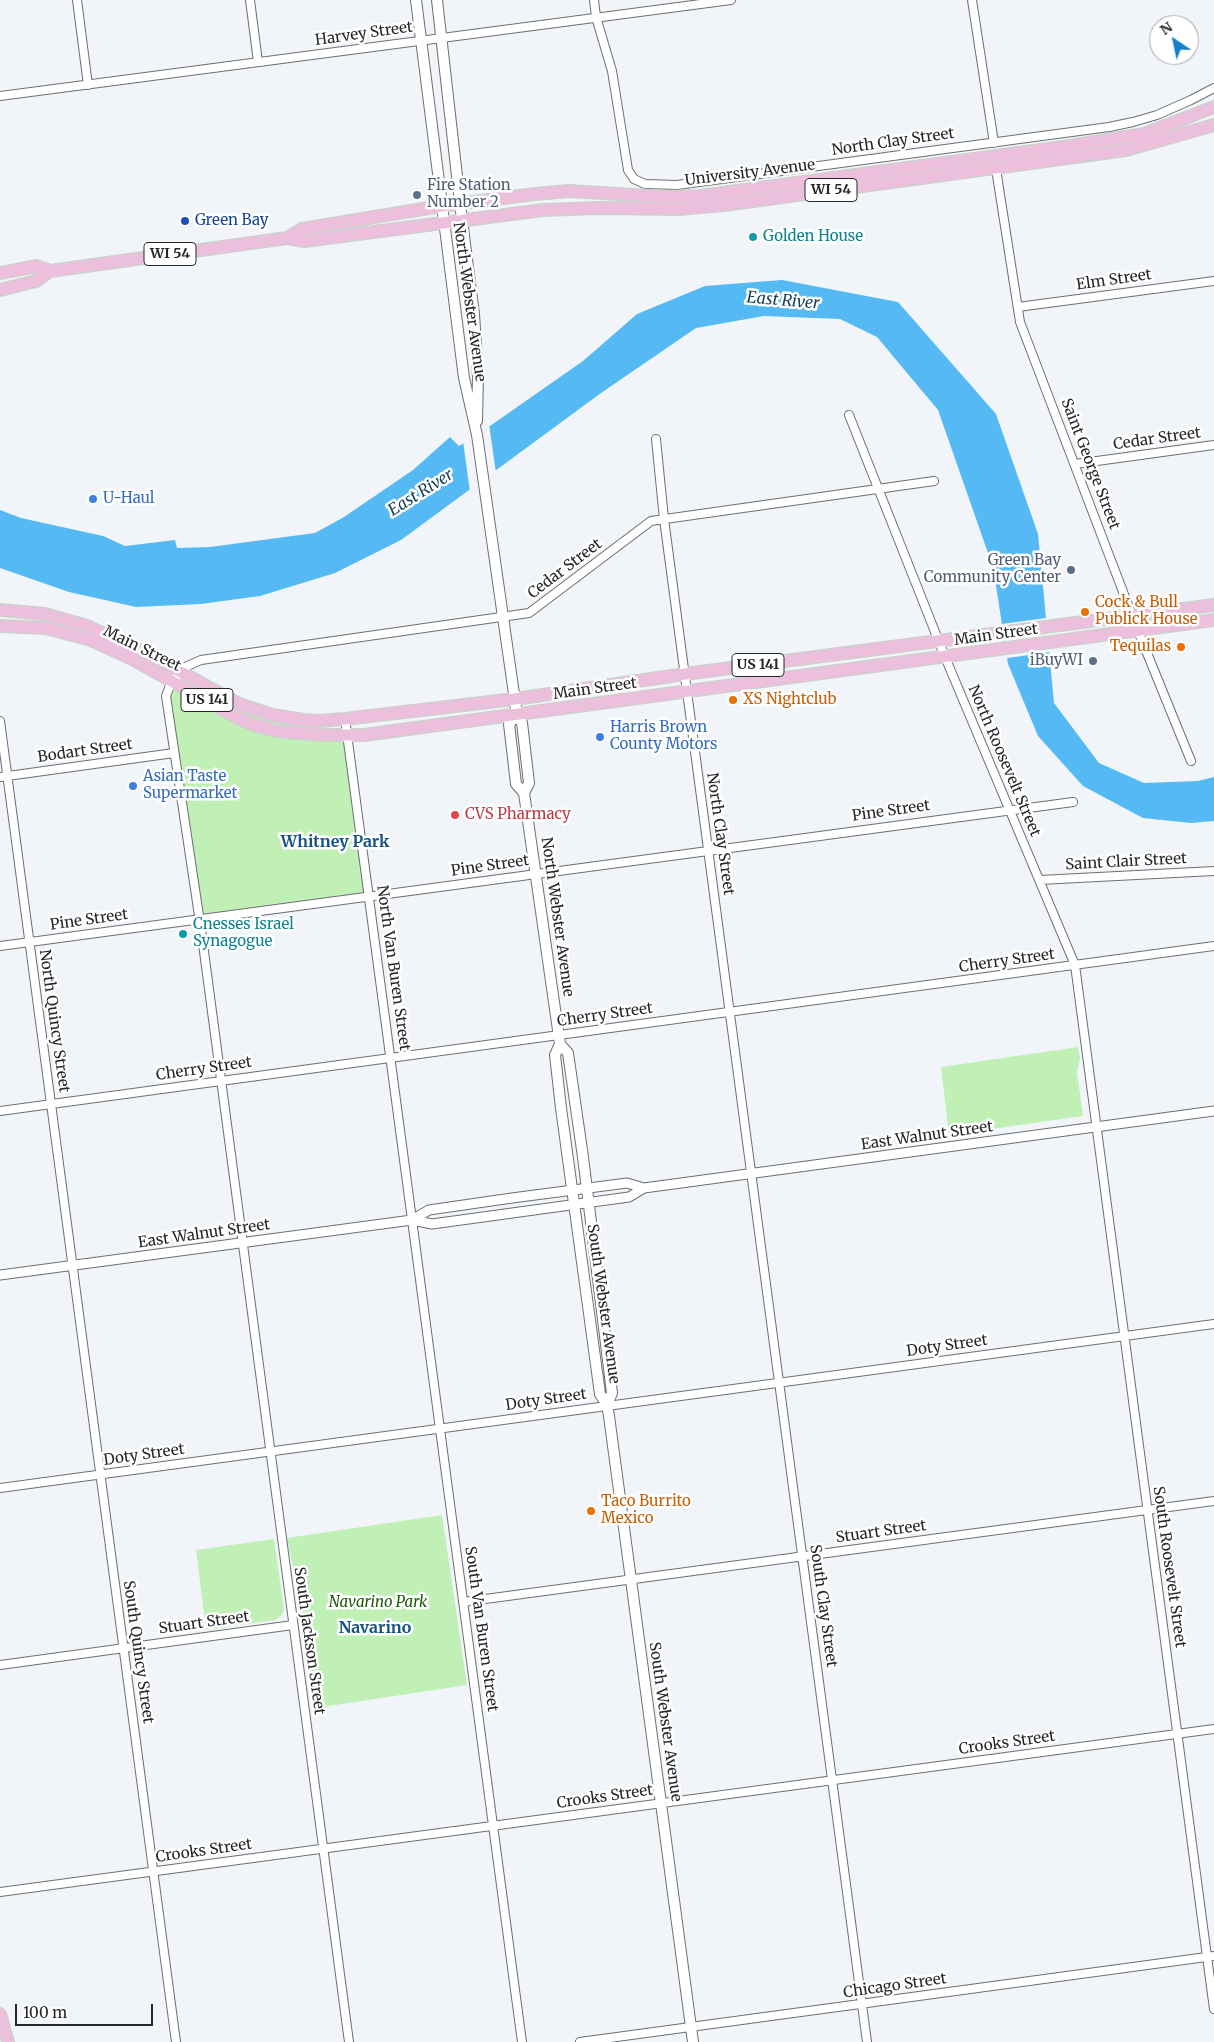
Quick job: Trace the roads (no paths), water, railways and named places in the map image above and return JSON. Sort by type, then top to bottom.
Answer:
[{"type":"main road","name":"North Webster Avenue","points":[[416,0],[464,378],[476,429],[515,699],[517,715],[509,724],[516,784],[524,793],[559,1040],[555,1055],[574,1205]]},
{"type":"main road","name":"North Webster Avenue","points":[[437,0],[474,314],[478,376],[476,429]]},
{"type":"main road","name":"University Avenue","points":[[287,238],[302,229],[441,206],[569,191],[666,197],[719,194],[1125,138],[1164,127],[1214,107]]},
{"type":"main road","name":"University Avenue","points":[[0,290],[36,281],[50,271],[287,238],[304,241],[443,222],[568,209],[687,209],[996,169],[1126,150],[1214,125]]},
{"type":"main road","name":"University Avenue","points":[[0,273],[37,266],[50,271]]},
{"type":"main road","name":"Main Street","points":[[0,626],[46,628],[91,640],[177,675],[255,710],[304,720],[345,720],[1214,605]]},
{"type":"main road","name":"Main Street","points":[[0,610],[21,610],[45,614],[87,626],[121,641],[177,675],[236,717],[254,725],[276,731],[300,734],[348,735],[517,715],[1214,620]]},
{"type":"main road","name":"North Webster Avenue","points":[[559,1040],[568,1053],[589,1203]]},
{"type":"main road","name":"South Webster Avenue","points":[[589,1203],[612,1393],[608,1405],[693,2042]]},
{"type":"main road","name":"South Webster Avenue","points":[[574,1205],[600,1394],[608,1405]]},
{"type":"main road","points":[[0,2014],[8,2042]]},
{"type":"street","points":[[77,0],[88,85]]},
{"type":"street","points":[[250,0],[258,62]]},
{"type":"street","name":"North Clay Street","points":[[594,0],[596,17],[612,71],[628,170],[634,179],[645,184],[677,185],[994,143],[1133,122],[1174,108],[1214,88]]},
{"type":"street","name":"Harvey Street","points":[[0,96],[731,0]]},
{"type":"street","points":[[972,0],[994,143]]},
{"type":"street","name":"Saint George Street","points":[[996,169],[1020,322],[1138,630],[1191,761]]},
{"type":"street","name":"Elm Street","points":[[1018,307],[1214,281]]},
{"type":"street","name":"North Roosevelt Street","points":[[849,416],[945,657],[1075,965],[1096,1127]]},
{"type":"street","name":"North Clay Street","points":[[656,439],[664,519],[752,1174]]},
{"type":"street","name":"Cedar Street","points":[[1075,464],[1214,445]]},
{"type":"street","name":"Cedar Street","points":[[177,675],[193,663],[201,660],[529,614],[651,522],[877,490],[934,480]]},
{"type":"street","name":"South Jackson Street","points":[[177,675],[166,696],[199,919],[349,2042]]},
{"type":"street","name":"North Van Buren Street","points":[[345,720],[412,1220]]},
{"type":"street","name":"North Quincy Street","points":[[0,721],[4,776],[30,942],[73,1266]]},
{"type":"street","name":"Bodart Street","points":[[4,776],[174,753]]},
{"type":"street","name":"Pine Street","points":[[0,946],[1073,802]]},
{"type":"street","name":"Saint Clair Street","points":[[1040,880],[1214,872]]},
{"type":"street","name":"Cherry Street","points":[[0,1111],[391,1058],[559,1040],[730,1012],[1214,946]]},
{"type":"street","name":"East Walnut Street","points":[[412,1220],[429,1210],[572,1190],[627,1183],[644,1188],[1214,1111]]},
{"type":"street","name":"South Roosevelt Street","points":[[1096,1127],[1177,1734],[1210,1957],[1214,2010]]},
{"type":"street","name":"South Clay Street","points":[[752,1174],[867,2042]]},
{"type":"street","name":"East Walnut Street","points":[[0,1275],[412,1220],[432,1224],[629,1198],[644,1188]]},
{"type":"street","name":"South Van Buren Street","points":[[412,1220],[522,2042]]},
{"type":"street","name":"South Quincy Street","points":[[73,1266],[176,2042]]},
{"type":"street","name":"Doty Street","points":[[0,1488],[1214,1324]]},
{"type":"street","name":"Stuart Street","points":[[463,1602],[1214,1501]]},
{"type":"street","name":"Stuart Street","points":[[0,1665],[293,1625]]},
{"type":"street","name":"Crooks Street","points":[[0,1892],[1214,1728]]},
{"type":"street","name":"Chicago Street","points":[[580,2042],[1210,1957]]},
{"type":"water","name":"East River","points":[[782,280],[898,302],[996,414],[1038,534],[1054,703],[1099,763],[1144,783],[1198,781],[1214,777],[1214,821],[1191,823],[1143,818],[1083,786],[1038,736],[1008,664],[995,579],[988,553],[938,410],[877,337],[840,319],[764,316],[696,328],[601,393],[401,540],[335,573],[260,596],[201,604],[136,607],[69,592],[0,568],[0,510],[21,518],[103,536],[125,546],[175,540],[177,548],[210,547],[315,533],[344,517],[413,470],[450,437],[459,446],[477,435],[583,361],[637,314],[705,286]]},
{"type":"place","name":"Fire Station Number 2","points":[[417,195]]},
{"type":"place","name":"Green Bay","points":[[185,221]]},
{"type":"place","name":"Golden House","points":[[753,237]]},
{"type":"place","name":"U-Haul","points":[[93,499]]},
{"type":"place","name":"Green Bay Community Center","points":[[1071,570]]},
{"type":"place","name":"Cock & Bull Publick House","points":[[1085,612]]},
{"type":"place","name":"Tequilas","points":[[1181,647]]},
{"type":"place","name":"iBuyWI","points":[[1093,661]]},
{"type":"place","name":"XS Nightclub","points":[[733,700]]},
{"type":"place","name":"Harris Brown County Motors","points":[[600,737]]},
{"type":"place","name":"Asian Taste Supermarket","points":[[133,786]]},
{"type":"place","name":"CVS Pharmacy","points":[[455,815]]},
{"type":"place","name":"Cnesses Israel Synagogue","points":[[183,934]]},
{"type":"place","name":"Taco Burrito Mexico","points":[[591,1511]]},
{"type":"district","name":"Whitney Park","points":[[335,842]]},
{"type":"district","name":"Navarino","points":[[375,1628]]},
{"type":"park label","name":"Navarino Park","points":[[378,1603]]}]
